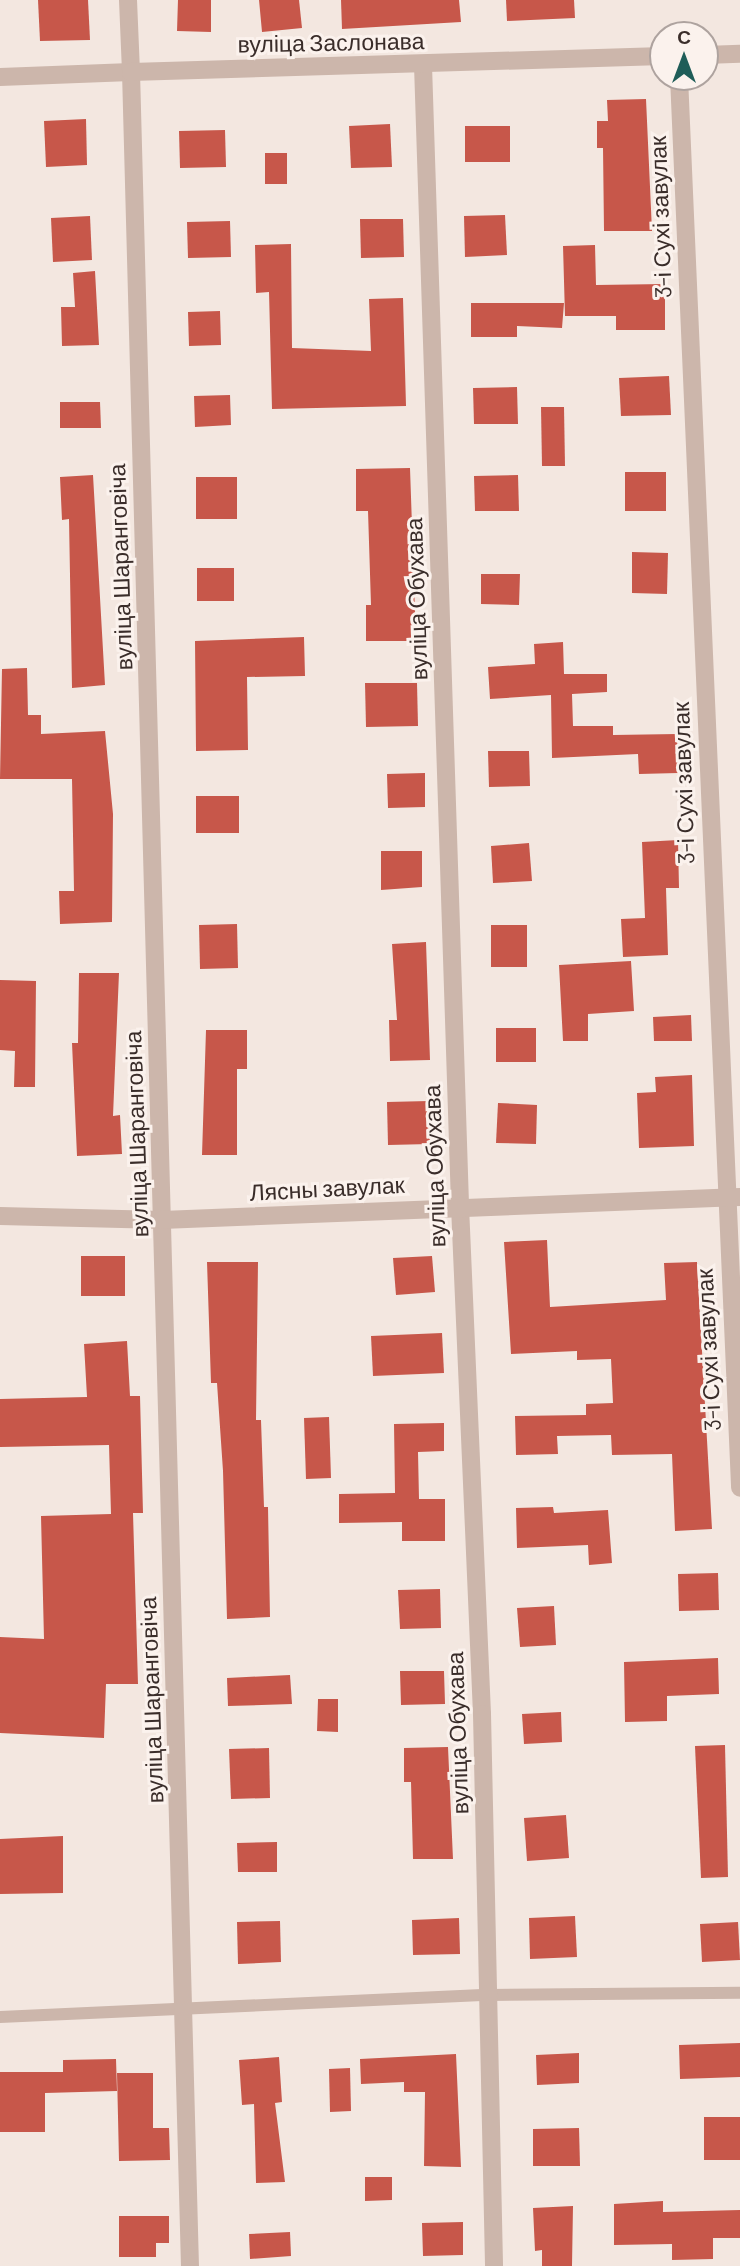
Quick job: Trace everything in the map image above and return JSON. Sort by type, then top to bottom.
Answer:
[{"type":"street","name":"вуліца Шаранговіча","points":[[128,0],[190,2266]]},
{"type":"street","points":[[719,55],[740,54]]},
{"type":"street","name":"вуліца Заслонава","points":[[0,77],[649,57]]},
{"type":"street","name":"вуліца Обухава","points":[[423,65],[460,1206],[482,1714],[494,2266]]},
{"type":"street","name":"3-і Сухі завулак","points":[[680,91],[732,1197],[740,1488]]},
{"type":"street","name":"Лясны завулак","points":[[0,1216],[162,1220],[732,1197]]},
{"type":"lane","points":[[0,2017],[488,1995],[740,1993]]},
{"type":"building","points":[[38,0],[88,0],[90,40],[40,41]]},
{"type":"building","points":[[178,0],[211,0],[211,32],[177,31]]},
{"type":"building","points":[[259,0],[299,0],[302,28],[262,32]]},
{"type":"building","points":[[341,0],[459,0],[461,22],[342,29]]},
{"type":"building","points":[[506,0],[574,0],[575,18],[507,21]]},
{"type":"building","points":[[646,99],[652,231],[604,231],[603,148],[597,148],[597,121],[608,121],[607,100]]},
{"type":"building","points":[[86,119],[87,165],[46,167],[44,121]]},
{"type":"building","points":[[390,124],[392,167],[351,168],[349,126]]},
{"type":"building","points":[[465,126],[510,126],[510,162],[465,162]]},
{"type":"building","points":[[225,130],[226,167],[180,168],[179,131]]},
{"type":"building","points":[[265,153],[287,153],[287,184],[265,184]]},
{"type":"building","points":[[505,215],[507,255],[465,257],[464,216]]},
{"type":"building","points":[[90,216],[92,260],[53,262],[51,218]]},
{"type":"building","points":[[360,219],[403,219],[404,257],[361,258]]},
{"type":"building","points":[[230,221],[231,257],[188,258],[187,222]]},
{"type":"building","points":[[291,244],[292,348],[371,351],[369,299],[403,298],[406,406],[272,409],[269,292],[256,293],[255,245]]},
{"type":"building","points":[[595,245],[596,285],[665,284],[665,330],[616,330],[616,316],[565,316],[563,246]]},
{"type":"building","points":[[95,271],[99,345],[62,346],[61,307],[75,307],[73,273]]},
{"type":"building","points":[[471,303],[564,303],[562,328],[517,326],[517,337],[471,337]]},
{"type":"building","points":[[220,311],[221,345],[189,346],[188,312]]},
{"type":"building","points":[[669,376],[671,415],[621,416],[619,378]]},
{"type":"building","points":[[517,387],[518,424],[474,424],[473,388]]},
{"type":"building","points":[[230,395],[231,425],[195,427],[194,396]]},
{"type":"building","points":[[60,402],[100,402],[101,428],[60,428]]},
{"type":"building","points":[[541,407],[564,407],[565,466],[542,466]]},
{"type":"building","points":[[410,468],[416,641],[366,641],[366,605],[371,605],[368,511],[356,511],[356,469]]},
{"type":"building","points":[[625,472],[666,472],[666,511],[625,511]]},
{"type":"building","points":[[93,475],[105,685],[72,688],[69,519],[62,520],[60,477]]},
{"type":"building","points":[[518,475],[519,511],[475,511],[474,476]]},
{"type":"building","points":[[196,477],[237,477],[237,519],[196,519]]},
{"type":"building","points":[[632,552],[668,553],[667,594],[632,593]]},
{"type":"building","points":[[197,568],[234,568],[234,601],[197,601]]},
{"type":"building","points":[[481,574],[520,574],[519,605],[481,604]]},
{"type":"building","points":[[304,637],[305,676],[247,677],[248,750],[196,751],[195,641]]},
{"type":"building","points":[[563,642],[564,674],[607,674],[607,692],[572,694],[573,726],[613,726],[613,735],[677,734],[678,773],[639,774],[638,754],[552,758],[551,695],[490,699],[488,667],[535,664],[534,644]]},
{"type":"building","points":[[27,668],[28,715],[41,715],[41,734],[105,731],[113,814],[112,922],[60,924],[59,891],[74,891],[72,779],[0,779],[2,669]]},
{"type":"building","points":[[365,683],[417,683],[418,726],[366,727]]},
{"type":"building","points":[[488,751],[529,751],[530,786],[489,787]]},
{"type":"building","points":[[425,773],[425,807],[388,808],[387,774]]},
{"type":"building","points":[[196,796],[239,796],[239,833],[196,833]]},
{"type":"building","points":[[678,840],[679,888],[666,888],[668,955],[623,957],[621,919],[645,918],[642,842]]},
{"type":"building","points":[[529,843],[532,881],[493,883],[491,846]]},
{"type":"building","points":[[381,851],[422,851],[422,887],[381,890]]},
{"type":"building","points":[[237,924],[238,968],[200,969],[199,925]]},
{"type":"building","points":[[491,925],[527,925],[527,967],[491,967]]},
{"type":"building","points":[[426,942],[430,1060],[390,1061],[389,1020],[397,1020],[392,944]]},
{"type":"building","points":[[631,961],[634,1011],[588,1014],[588,1041],[563,1041],[559,965]]},
{"type":"building","points":[[79,973],[119,973],[113,1116],[120,1115],[122,1154],[77,1156],[72,1043],[78,1043]]},
{"type":"building","points":[[0,980],[36,981],[35,1087],[14,1087],[15,1051],[0,1050]]},
{"type":"building","points":[[691,1015],[692,1041],[654,1041],[653,1017]]},
{"type":"building","points":[[496,1028],[536,1028],[536,1062],[496,1062]]},
{"type":"building","points":[[206,1030],[247,1030],[247,1069],[237,1069],[237,1155],[202,1155]]},
{"type":"building","points":[[692,1075],[694,1146],[639,1148],[637,1093],[656,1092],[655,1077]]},
{"type":"building","points":[[429,1101],[430,1144],[388,1145],[387,1102]]},
{"type":"building","points":[[498,1103],[537,1105],[536,1144],[496,1143]]},
{"type":"building","points":[[547,1240],[550,1307],[666,1300],[664,1263],[697,1262],[712,1529],[675,1531],[672,1454],[612,1455],[611,1435],[557,1436],[558,1454],[516,1455],[515,1416],[586,1415],[586,1404],[613,1403],[611,1359],[577,1360],[577,1351],[511,1354],[504,1242]]},
{"type":"building","points":[[81,1256],[125,1256],[125,1296],[81,1296]]},
{"type":"building","points":[[432,1256],[435,1292],[396,1295],[393,1258]]},
{"type":"building","points":[[207,1262],[258,1262],[256,1420],[261,1420],[264,1507],[268,1507],[270,1617],[227,1619],[223,1471],[217,1383],[211,1383]]},
{"type":"building","points":[[442,1333],[444,1373],[373,1376],[371,1336]]},
{"type":"building","points":[[127,1341],[130,1396],[140,1396],[143,1513],[133,1513],[138,1684],[106,1684],[104,1738],[0,1733],[0,1637],[44,1639],[41,1516],[111,1514],[109,1445],[0,1447],[0,1399],[87,1397],[84,1344]]},
{"type":"building","points":[[329,1417],[331,1478],[306,1479],[304,1418]]},
{"type":"building","points":[[444,1423],[444,1451],[418,1452],[419,1499],[445,1499],[445,1541],[402,1541],[402,1522],[339,1523],[339,1494],[395,1493],[394,1424]]},
{"type":"building","points":[[553,1507],[554,1513],[608,1510],[612,1563],[589,1565],[588,1545],[517,1548],[516,1508]]},
{"type":"building","points":[[718,1573],[719,1610],[679,1611],[678,1574]]},
{"type":"building","points":[[440,1589],[441,1628],[400,1629],[398,1590]]},
{"type":"building","points":[[554,1606],[556,1645],[520,1647],[517,1608]]},
{"type":"building","points":[[718,1658],[719,1694],[667,1696],[667,1721],[625,1722],[624,1662]]},
{"type":"building","points":[[400,1671],[444,1671],[445,1704],[401,1705]]},
{"type":"building","points":[[290,1675],[292,1704],[228,1706],[227,1678]]},
{"type":"building","points":[[318,1699],[338,1699],[338,1732],[317,1731]]},
{"type":"building","points":[[561,1712],[562,1742],[524,1744],[522,1714]]},
{"type":"building","points":[[725,1745],[728,1877],[701,1878],[695,1746]]},
{"type":"building","points":[[448,1747],[453,1859],[413,1859],[411,1782],[404,1782],[404,1748]]},
{"type":"building","points":[[269,1748],[270,1798],[231,1799],[229,1749]]},
{"type":"building","points":[[566,1815],[569,1858],[527,1861],[524,1818]]},
{"type":"building","points":[[63,1836],[63,1893],[0,1894],[0,1839]]},
{"type":"building","points":[[277,1842],[277,1872],[238,1872],[237,1843]]},
{"type":"building","points":[[575,1916],[577,1957],[530,1959],[529,1918]]},
{"type":"building","points":[[459,1918],[460,1954],[413,1955],[412,1920]]},
{"type":"building","points":[[280,1921],[281,1962],[238,1964],[237,1922]]},
{"type":"building","points":[[738,1922],[740,1960],[702,1962],[700,1924]]},
{"type":"building","points":[[740,2043],[740,2077],[680,2079],[679,2045]]},
{"type":"building","points":[[579,2053],[579,2083],[537,2085],[536,2055]]},
{"type":"building","points":[[456,2054],[461,2167],[424,2166],[425,2092],[404,2092],[404,2082],[361,2084],[360,2059]]},
{"type":"building","points":[[279,2057],[282,2102],[275,2103],[285,2182],[256,2183],[254,2104],[242,2105],[239,2060]]},
{"type":"building","points":[[116,2059],[117,2091],[45,2093],[45,2132],[0,2132],[0,2072],[63,2072],[63,2060]]},
{"type":"building","points":[[350,2068],[351,2111],[330,2112],[329,2069]]},
{"type":"building","points":[[117,2073],[153,2073],[153,2128],[169,2128],[170,2160],[119,2161]]},
{"type":"building","points":[[704,2117],[740,2117],[740,2160],[704,2160]]},
{"type":"building","points":[[579,2128],[580,2166],[533,2166],[533,2129]]},
{"type":"building","points":[[365,2177],[392,2177],[392,2200],[365,2201]]},
{"type":"building","points":[[663,2201],[663,2212],[740,2210],[740,2238],[713,2238],[713,2259],[672,2260],[672,2244],[614,2245],[614,2204]]},
{"type":"building","points":[[573,2206],[572,2266],[542,2266],[542,2250],[535,2251],[533,2208]]},
{"type":"building","points":[[119,2216],[169,2216],[169,2243],[156,2243],[156,2257],[119,2257]]},
{"type":"building","points":[[463,2222],[463,2255],[423,2256],[422,2223]]},
{"type":"building","points":[[290,2232],[291,2256],[250,2259],[249,2234]]}]
